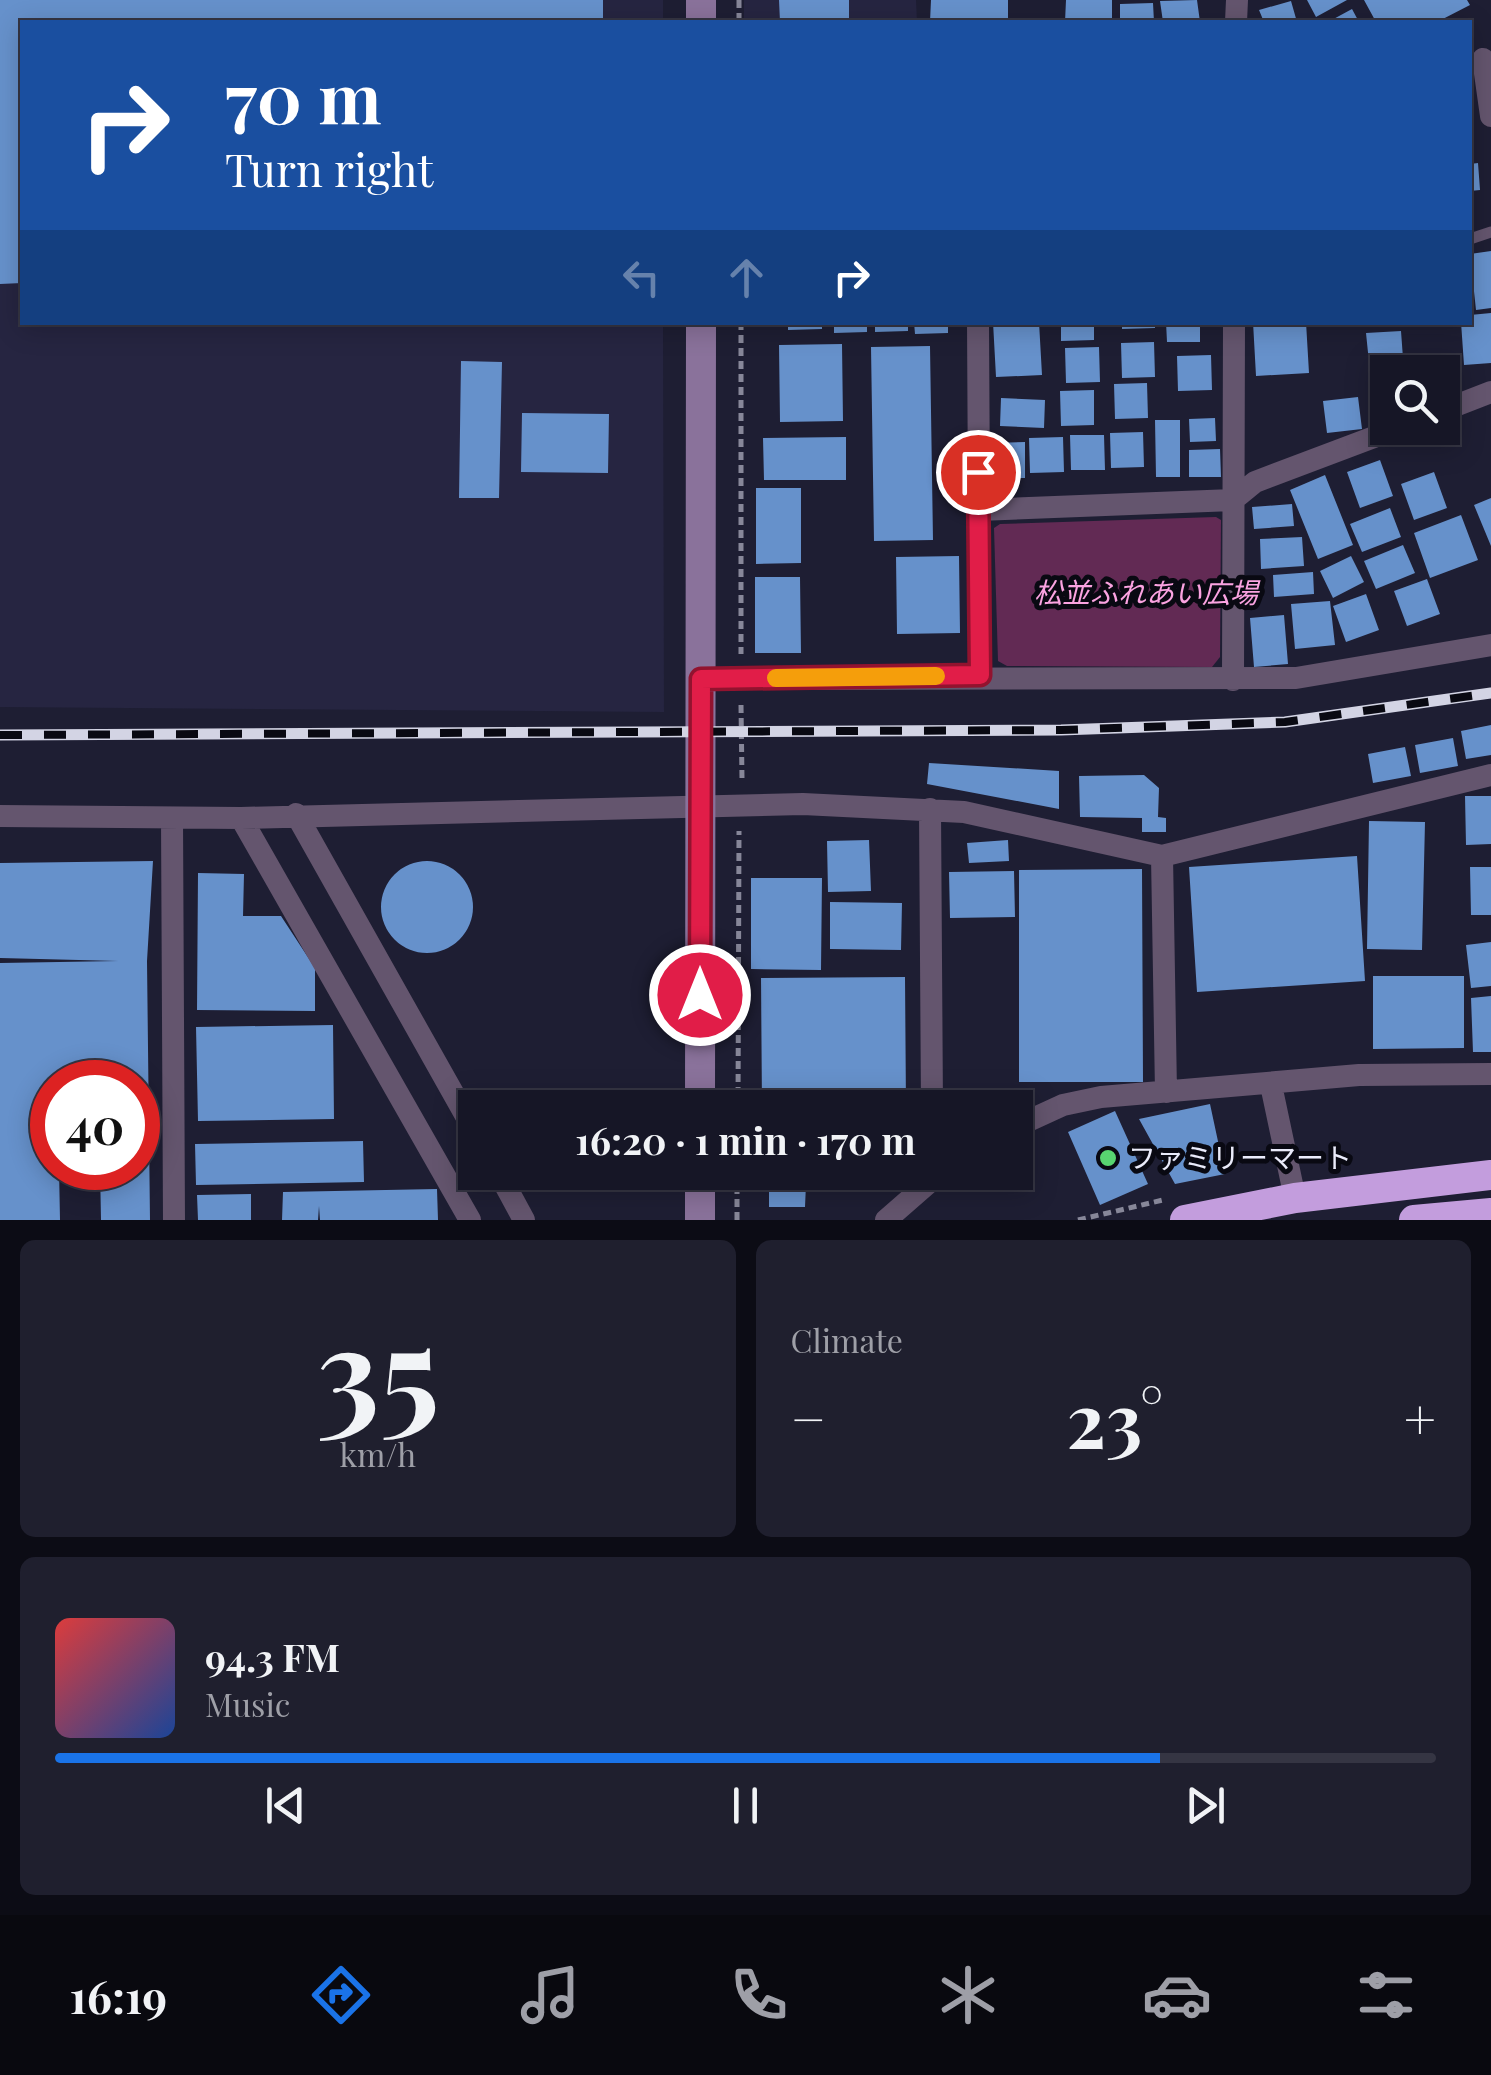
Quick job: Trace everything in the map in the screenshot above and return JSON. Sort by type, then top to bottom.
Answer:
[{"type":"highway","points":[[1185,1220],[1295,1198],[1491,1175]]},
{"type":"highway","points":[[1414,1220],[1491,1214]]},
{"type":"street","points":[[1481,60],[1491,116]]},
{"type":"street","points":[[700,1090],[701,325]]},
{"type":"street","points":[[978,325],[980,675]]},
{"type":"street","points":[[1233,680],[1234,325]]},
{"type":"street","points":[[1460,404],[1491,392]]},
{"type":"street","points":[[979,510],[1234,500],[1255,482],[1370,439]]},
{"type":"street","points":[[701,679],[980,675],[1296,678],[1491,646]]},
{"type":"street","points":[[0,816],[241,818],[741,804],[930,809],[998,819],[1162,856],[1491,775]]},
{"type":"street","points":[[930,809],[932,1090]]},
{"type":"street","points":[[296,814],[458,1102]]},
{"type":"street","points":[[172,818],[174,1220]]},
{"type":"street","points":[[241,818],[470,1220]]},
{"type":"street","points":[[1162,856],[1166,1092]]},
{"type":"street","points":[[1033,1119],[1063,1105],[1166,1092],[1359,1075],[1491,1074]]},
{"type":"street","points":[[1271,1085],[1295,1198]]},
{"type":"street","points":[[508,1190],[524,1220]]},
{"type":"street","points":[[700,1190],[700,1220]]},
{"type":"street","points":[[886,1220],[918,1190]]},
{"type":"path","points":[[740,325],[742,782]]},
{"type":"path","points":[[738,1090],[742,824]]},
{"type":"path","points":[[737,1190],[737,1220]]},
{"type":"shaded area","points":[[0,0],[663,0],[663,20],[20,20],[20,325],[663,325],[664,712],[0,707]]},
{"type":"shaded area","points":[[744,0],[916,0],[917,20],[744,20]]},
{"type":"green space","name":"松並ふれあい広場","points":[[1216,517],[1221,520],[1220,657],[1212,667],[1007,666],[998,661],[994,528],[1000,524]]},
{"type":"building","points":[[0,0],[603,0],[603,20],[20,20],[20,283],[0,284]]},
{"type":"building","points":[[779,0],[849,0],[849,20],[780,20]]},
{"type":"building","points":[[931,0],[1008,0],[1008,20],[930,20]]},
{"type":"building","points":[[1066,0],[1112,0],[1112,20],[1065,20]]},
{"type":"building","points":[[1197,0],[1200,20],[1163,20],[1160,1]]},
{"type":"building","points":[[1307,0],[1347,0],[1316,17]]},
{"type":"building","points":[[1364,0],[1467,0],[1470,5],[1441,20],[1375,20]]},
{"type":"building","points":[[1291,1],[1296,20],[1263,20],[1259,10]]},
{"type":"building","points":[[1153,3],[1154,20],[1120,20],[1120,4]]},
{"type":"building","points":[[1352,9],[1358,20],[1332,20]]},
{"type":"building","points":[[1478,163],[1480,190],[1472,191],[1472,164]]},
{"type":"building","points":[[1491,251],[1491,308],[1476,310],[1472,254]]},
{"type":"building","points":[[1491,313],[1491,363],[1464,365],[1461,325],[1472,325],[1472,315]]},
{"type":"building","points":[[788,325],[822,325],[822,329],[788,330]]},
{"type":"building","points":[[834,325],[867,325],[867,332],[834,333]]},
{"type":"building","points":[[875,325],[908,325],[908,331],[875,332]]},
{"type":"building","points":[[914,325],[948,325],[948,333],[915,334]]},
{"type":"building","points":[[993,325],[1039,325],[1042,375],[996,377]]},
{"type":"building","points":[[1061,325],[1094,325],[1094,340],[1061,341]]},
{"type":"building","points":[[1122,325],[1155,325],[1155,328],[1122,329]]},
{"type":"building","points":[[1166,325],[1200,325],[1200,342],[1167,342]]},
{"type":"building","points":[[1253,325],[1306,325],[1309,373],[1256,376]]},
{"type":"building","points":[[1401,331],[1403,355],[1370,355],[1370,372],[1366,333]]},
{"type":"building","points":[[1154,342],[1155,377],[1122,378],[1121,343]]},
{"type":"building","points":[[842,344],[843,421],[780,422],[779,345]]},
{"type":"building","points":[[930,346],[933,540],[874,541],[871,347]]},
{"type":"building","points":[[1099,347],[1100,382],[1066,383],[1065,348]]},
{"type":"building","points":[[1211,355],[1212,390],[1178,391],[1177,356]]},
{"type":"building","points":[[461,361],[502,362],[499,498],[459,498]]},
{"type":"building","points":[[1147,383],[1148,418],[1115,419],[1114,384]]},
{"type":"building","points":[[1094,390],[1094,425],[1061,426],[1060,391]]},
{"type":"building","points":[[1358,397],[1362,429],[1327,433],[1323,401]]},
{"type":"building","points":[[1001,398],[1045,400],[1044,428],[1000,426]]},
{"type":"building","points":[[522,413],[609,414],[608,473],[521,472]]},
{"type":"building","points":[[1215,418],[1216,441],[1190,442],[1189,419]]},
{"type":"building","points":[[1155,420],[1180,420],[1180,477],[1156,477]]},
{"type":"building","points":[[1143,432],[1144,467],[1111,468],[1110,433]]},
{"type":"building","points":[[1070,435],[1104,435],[1105,470],[1071,470]]},
{"type":"building","points":[[846,437],[846,480],[764,480],[763,438]]},
{"type":"building","points":[[1063,437],[1064,472],[1030,473],[1029,438]]},
{"type":"building","points":[[1025,442],[1025,478],[992,478],[991,443]]},
{"type":"building","points":[[1220,449],[1221,477],[1189,477],[1189,450]]},
{"type":"building","points":[[1380,460],[1393,496],[1360,508],[1347,472]]},
{"type":"building","points":[[1434,472],[1447,508],[1414,520],[1401,484]]},
{"type":"building","points":[[1325,475],[1353,545],[1318,559],[1290,490]]},
{"type":"building","points":[[756,488],[801,488],[801,563],[756,564]]},
{"type":"building","points":[[1491,498],[1491,546],[1474,505]]},
{"type":"building","points":[[1292,504],[1294,526],[1254,529],[1252,507]]},
{"type":"building","points":[[1390,508],[1401,537],[1362,552],[1350,524]]},
{"type":"building","points":[[1461,515],[1478,560],[1430,578],[1414,533]]},
{"type":"building","points":[[1302,537],[1304,566],[1261,569],[1260,539]]},
{"type":"building","points":[[1403,545],[1415,573],[1376,589],[1364,561]]},
{"type":"building","points":[[959,556],[960,633],[897,634],[896,557]]},
{"type":"building","points":[[1351,556],[1364,582],[1333,598],[1320,571]]},
{"type":"building","points":[[1313,572],[1314,594],[1274,597],[1273,575]]},
{"type":"building","points":[[755,577],[800,577],[801,653],[755,653]]},
{"type":"building","points":[[1427,579],[1440,614],[1407,626],[1394,591]]},
{"type":"building","points":[[1366,594],[1379,630],[1346,642],[1333,606]]},
{"type":"building","points":[[1330,601],[1335,645],[1295,649],[1291,604]]},
{"type":"building","points":[[1284,615],[1288,664],[1254,667],[1250,618]]},
{"type":"building","points":[[1491,725],[1491,755],[1466,759],[1461,731]]},
{"type":"building","points":[[1453,738],[1458,766],[1420,773],[1415,745]]},
{"type":"building","points":[[1405,747],[1411,776],[1373,783],[1368,754]]},
{"type":"building","points":[[929,763],[1059,771],[1059,809],[927,784]]},
{"type":"building","points":[[1144,775],[1159,788],[1158,817],[1166,818],[1166,832],[1142,832],[1142,818],[1080,817],[1079,776]]},
{"type":"building","points":[[1465,796],[1491,796],[1491,844],[1466,845]]},
{"type":"building","points":[[1369,821],[1425,822],[1422,950],[1367,949]]},
{"type":"building","points":[[869,840],[871,891],[828,892],[827,841]]},
{"type":"building","points":[[1008,840],[1009,861],[969,863],[967,843]]},
{"type":"building","points":[[1357,856],[1365,981],[1197,992],[1189,867]]},
{"type":"building","points":[[153,861],[147,961],[148,1060],[30,1060],[30,1190],[59,1190],[60,1220],[0,1220],[0,963],[118,961],[0,958],[0,863]]},
{"type":"building","points":[[427,861],[445,864],[460,874],[470,889],[470,925],[460,940],[445,950],[427,953],[409,950],[394,940],[384,925],[381,907],[384,889],[394,874],[409,864]]},
{"type":"building","points":[[1470,867],[1491,867],[1491,915],[1471,915]]},
{"type":"building","points":[[1142,869],[1143,1082],[1019,1082],[1019,870]]},
{"type":"building","points":[[1014,871],[1015,917],[950,918],[949,872]]},
{"type":"building","points":[[198,873],[244,874],[243,916],[281,916],[315,968],[315,1011],[197,1010]]},
{"type":"building","points":[[751,878],[822,878],[821,970],[751,969]]},
{"type":"building","points":[[830,902],[902,903],[901,950],[830,949]]},
{"type":"building","points":[[1491,942],[1491,986],[1471,988],[1466,945]]},
{"type":"building","points":[[1373,976],[1464,976],[1464,1048],[1373,1049]]},
{"type":"building","points":[[905,977],[906,1090],[762,1090],[761,978]]},
{"type":"building","points":[[1491,996],[1491,1052],[1473,1052],[1471,998]]},
{"type":"building","points":[[333,1025],[334,1119],[198,1121],[196,1027]]},
{"type":"building","points":[[1210,1104],[1225,1174],[1175,1184],[1139,1119]]},
{"type":"building","name":"ファミリーマート","points":[[1115,1111],[1148,1184],[1100,1205],[1068,1132]]},
{"type":"building","points":[[363,1141],[364,1182],[196,1185],[195,1144]]},
{"type":"building","points":[[437,1189],[438,1220],[320,1220],[319,1206],[318,1220],[282,1220],[283,1192]]},
{"type":"building","points":[[100,1190],[150,1190],[150,1220],[101,1220]]},
{"type":"building","points":[[769,1190],[806,1190],[805,1207],[769,1207]]},
{"type":"building","points":[[251,1194],[251,1220],[198,1220],[197,1195]]},
{"type":"railway","points":[[0,735],[1061,730],[1285,722],[1491,693]]},
{"type":"slow traffic","points":[[776,678],[936,676]]},
{"type":"place","name":"ファミリーマート","points":[[1108,1158]]},
{"type":"route","points":[[700,995],[701,679],[980,675],[978,472]]}]
